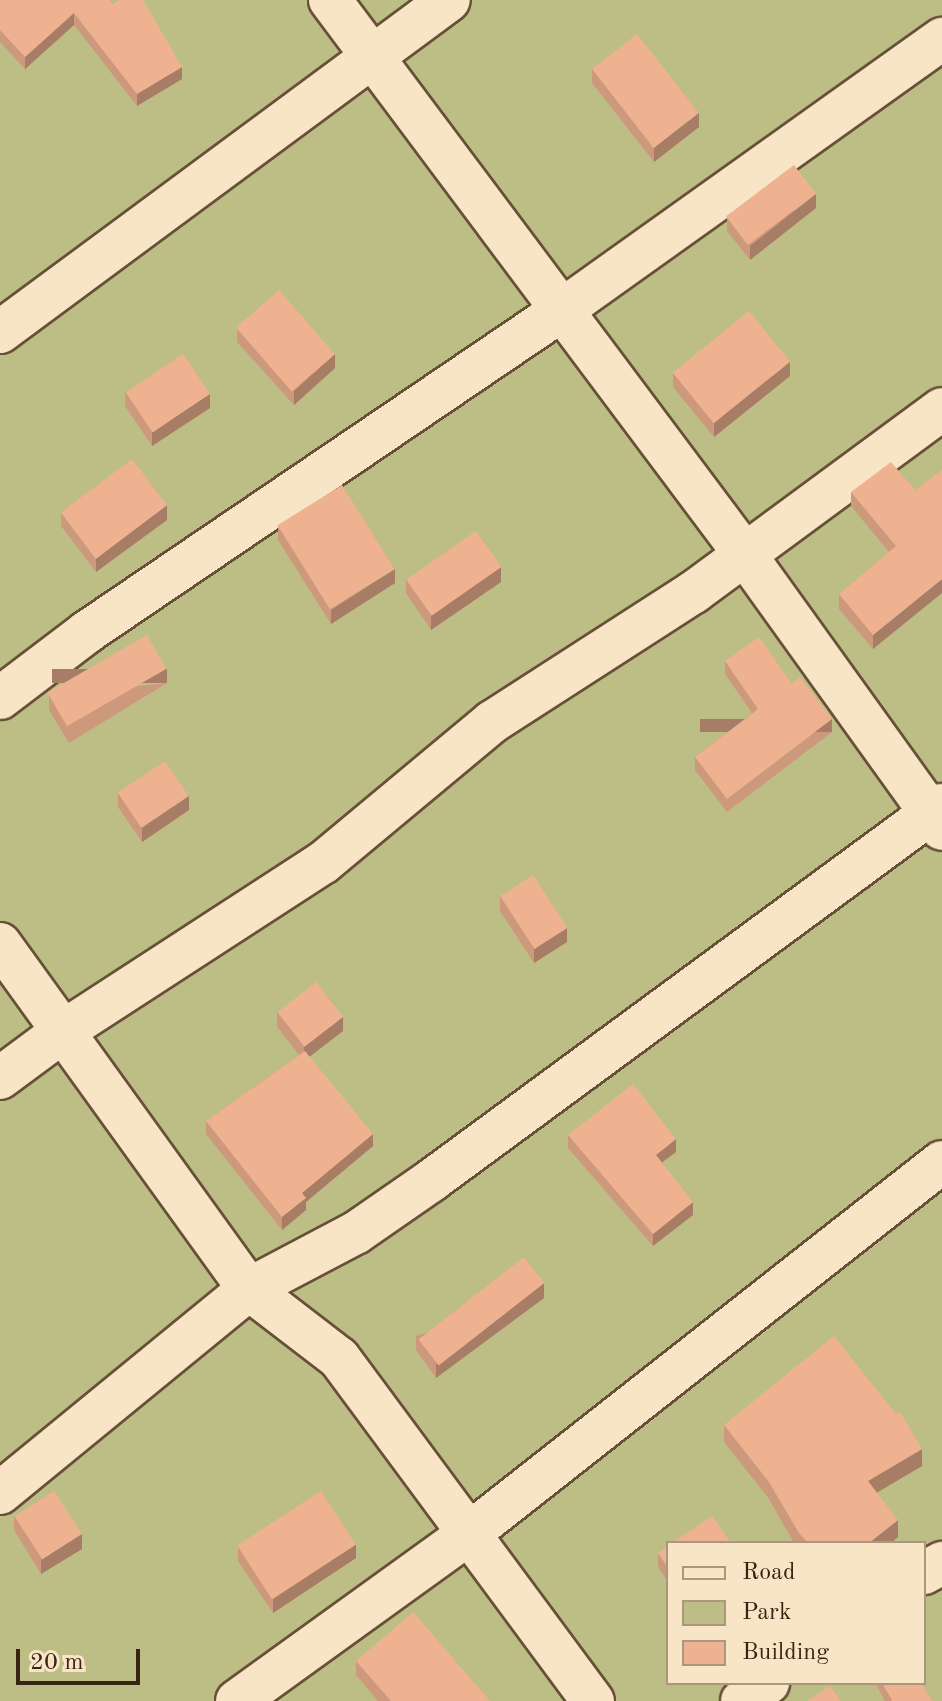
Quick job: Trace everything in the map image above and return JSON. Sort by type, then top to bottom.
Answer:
[{"type":"street","points":[[0,1493],[249,1289],[357,1232],[938,816],[330,0]]},
{"type":"street","points":[[0,332],[372,60],[449,0]]},
{"type":"street","points":[[0,698],[87,632],[562,310],[942,39]]},
{"type":"street","points":[[0,1078],[62,1032],[324,862],[492,722],[746,556],[942,409]]},
{"type":"street","points":[[0,944],[249,1289],[339,1358],[466,1536],[593,1701]]},
{"type":"street","points":[[237,1701],[466,1536],[942,1162]]},
{"type":"street","points":[[742,1701],[765,1685]]},
{"type":"green space","points":[[0,0],[942,0],[942,1701],[0,1701]]},
{"type":"building","points":[[0,0],[110,0],[113,4],[119,0],[143,0],[182,67],[137,94],[74,13],[25,57],[0,30]]},
{"type":"building","points":[[637,34],[699,113],[654,148],[592,69]]},
{"type":"building","points":[[794,165],[816,194],[748,245],[726,216]]},
{"type":"building","points":[[279,290],[335,354],[292,392],[236,327]]},
{"type":"building","points":[[749,311],[790,362],[714,423],[673,373]]},
{"type":"building","points":[[183,354],[210,394],[153,432],[126,393]]},
{"type":"building","points":[[132,459],[167,505],[96,559],[61,513]]},
{"type":"building","points":[[891,462],[915,490],[942,470],[942,579],[873,635],[839,594],[896,546],[851,492]]},
{"type":"building","points":[[342,485],[394,569],[330,609],[278,525]]},
{"type":"building","points":[[476,531],[501,567],[432,616],[406,580]]},
{"type":"building","points":[[147,635],[166,669],[67,726],[47,692]]},
{"type":"building","points":[[759,637],[792,684],[800,677],[832,719],[727,799],[695,757],[758,709],[725,661]]},
{"type":"building","points":[[165,761],[188,796],[141,828],[118,793]]},
{"type":"building","points":[[533,875],[567,928],[535,949],[500,896]]},
{"type":"building","points":[[316,982],[343,1017],[304,1047],[277,1012]]},
{"type":"building","points":[[305,1051],[373,1134],[302,1193],[306,1198],[282,1217],[206,1121]]},
{"type":"building","points":[[633,1084],[676,1139],[656,1155],[693,1202],[653,1234],[568,1135]]},
{"type":"building","points":[[524,1257],[544,1283],[439,1366],[418,1339]]},
{"type":"building","points":[[834,1336],[896,1414],[900,1412],[922,1449],[868,1481],[898,1520],[872,1541],[806,1541],[769,1482],[724,1425]]},
{"type":"building","points":[[54,1491],[82,1534],[42,1559],[15,1517]]},
{"type":"building","points":[[321,1491],[356,1545],[272,1599],[237,1545]]},
{"type":"building","points":[[712,1516],[730,1541],[675,1541]]},
{"type":"building","points":[[666,1547],[666,1565],[658,1553]]},
{"type":"building","points":[[413,1612],[490,1701],[391,1701],[356,1661]]},
{"type":"building","points":[[883,1685],[922,1685],[933,1701],[890,1701]]},
{"type":"building","points":[[830,1686],[841,1701],[807,1701]]}]
